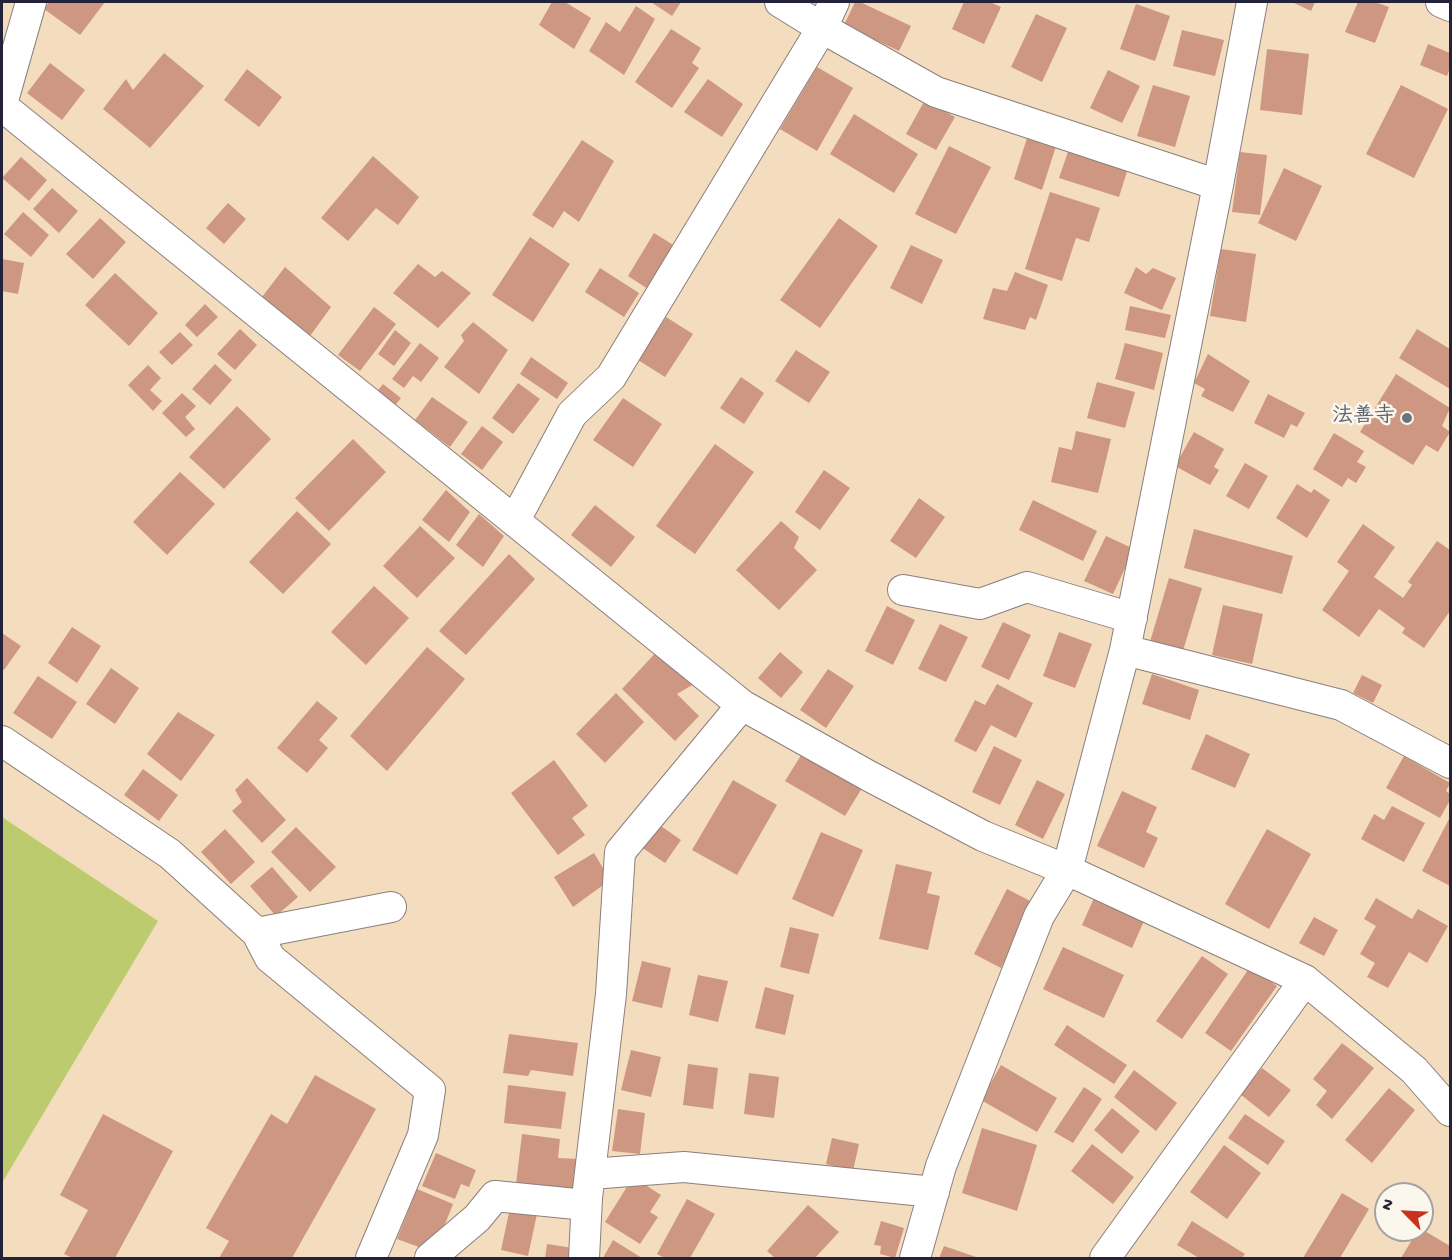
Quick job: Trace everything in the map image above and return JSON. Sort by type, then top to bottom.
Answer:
[{"type":"street","points":[[780,2],[828,15],[936,92],[1218,185]]},
{"type":"street","points":[[915,1258],[941,1166],[1039,916],[1067,870],[1125,650],[1218,185],[1252,2]]},
{"type":"street","points":[[1441,2],[1450,6]]},
{"type":"street","points":[[31,3],[2,105],[742,705],[868,776],[983,836],[1067,870],[1305,980],[1414,1070],[1449,1105]]},
{"type":"street","points":[[515,520],[572,414],[611,377],[828,15]]},
{"type":"street","points":[[903,590],[980,604],[1027,587],[1131,618]]},
{"type":"street","points":[[1125,650],[1341,705],[1450,763]]},
{"type":"street","points":[[584,1258],[586,1205],[611,994],[620,852],[742,705]]},
{"type":"street","points":[[2,741],[170,854],[257,933],[270,958],[430,1090],[423,1135],[376,1258]]},
{"type":"street","points":[[257,933],[391,907]]},
{"type":"street","points":[[1104,1258],[1305,980]]},
{"type":"street","points":[[590,1173],[684,1167],[934,1192]]},
{"type":"street","points":[[429,1258],[477,1218],[495,1196],[586,1205]]},
{"type":"green space","points":[[2,817],[158,921],[2,1183]]},
{"type":"building","points":[[49,2],[105,2],[80,35],[44,9]]},
{"type":"building","points":[[552,2],[565,2],[591,18],[574,49],[539,25]]},
{"type":"building","points":[[651,2],[681,2],[672,16]]},
{"type":"building","points":[[855,2],[860,2],[911,26],[899,51],[844,25]]},
{"type":"building","points":[[964,2],[990,2],[1001,7],[984,44],[952,29]]},
{"type":"building","points":[[1292,2],[1315,2],[1311,11]]},
{"type":"building","points":[[1358,2],[1375,2],[1389,7],[1375,43],[1345,32]]},
{"type":"building","points":[[1136,4],[1170,16],[1155,61],[1120,49]]},
{"type":"building","points":[[636,6],[655,19],[624,75],[589,51],[606,22],[620,32]]},
{"type":"building","points":[[1036,14],[1067,28],[1042,82],[1011,67]]},
{"type":"building","points":[[671,29],[701,48],[692,63],[699,68],[672,108],[635,82]]},
{"type":"building","points":[[1182,30],[1224,40],[1215,76],[1173,66]]},
{"type":"building","points":[[1428,44],[1450,53],[1450,68],[1447,76],[1420,65]]},
{"type":"building","points":[[1267,49],[1309,54],[1302,115],[1260,110]]},
{"type":"building","points":[[164,53],[204,86],[150,148],[103,109],[126,79],[133,90]]},
{"type":"building","points":[[50,63],[85,90],[62,120],[27,93]]},
{"type":"building","points":[[817,67],[853,88],[817,151],[780,129]]},
{"type":"building","points":[[247,69],[282,97],[259,127],[224,100]]},
{"type":"building","points":[[1108,70],[1140,86],[1122,123],[1090,108]]},
{"type":"building","points":[[708,79],[743,104],[722,137],[684,112]]},
{"type":"building","points":[[1153,85],[1190,96],[1175,147],[1137,136]]},
{"type":"building","points":[[1401,85],[1448,109],[1414,178],[1366,154]]},
{"type":"building","points":[[925,100],[955,117],[936,150],[906,134]]},
{"type":"building","points":[[854,114],[918,154],[894,193],[830,154]]},
{"type":"building","points":[[1028,135],[1056,146],[1042,190],[1014,179]]},
{"type":"building","points":[[582,140],[614,161],[579,222],[564,211],[553,228],[532,215]]},
{"type":"building","points":[[1071,143],[1130,162],[1119,197],[1059,178]]},
{"type":"building","points":[[949,146],[991,167],[956,234],[915,214]]},
{"type":"building","points":[[1240,152],[1267,155],[1260,215],[1232,212]]},
{"type":"building","points":[[373,156],[419,197],[398,225],[376,208],[348,241],[321,218]]},
{"type":"building","points":[[21,157],[47,180],[29,201],[2,178]]},
{"type":"building","points":[[1284,168],[1322,186],[1296,241],[1258,223]]},
{"type":"building","points":[[52,188],[78,211],[59,233],[33,209]]},
{"type":"building","points":[[1050,192],[1100,208],[1089,242],[1076,238],[1062,281],[1025,269]]},
{"type":"building","points":[[228,203],[246,219],[224,244],[206,228]]},
{"type":"building","points":[[23,212],[49,235],[31,257],[4,234]]},
{"type":"building","points":[[100,218],[126,242],[93,279],[66,254]]},
{"type":"building","points":[[839,218],[878,246],[820,328],[780,300]]},
{"type":"building","points":[[654,233],[675,246],[648,289],[628,276]]},
{"type":"building","points":[[530,237],[570,264],[533,322],[492,295]]},
{"type":"building","points":[[911,245],[943,260],[922,304],[890,288]]},
{"type":"building","points":[[1221,249],[1256,254],[1246,322],[1210,316]]},
{"type":"building","points":[[2,259],[24,263],[18,294],[2,291]]},
{"type":"building","points":[[418,264],[435,277],[442,271],[471,293],[438,328],[393,293]]},
{"type":"building","points":[[285,267],[331,307],[310,336],[262,297]]},
{"type":"building","points":[[1136,267],[1146,274],[1153,268],[1176,278],[1162,310],[1124,293]]},
{"type":"building","points":[[600,268],[639,293],[624,317],[585,292]]},
{"type":"building","points":[[1015,272],[1048,285],[1036,320],[1030,317],[1025,330],[983,319],[993,288],[1007,291]]},
{"type":"building","points":[[115,273],[158,313],[129,346],[85,305]]},
{"type":"building","points":[[205,304],[218,317],[197,337],[185,325]]},
{"type":"building","points":[[1130,306],[1171,315],[1165,338],[1125,330]]},
{"type":"building","points":[[374,307],[396,324],[360,371],[338,355]]},
{"type":"building","points":[[666,317],[693,334],[665,377],[638,360]]},
{"type":"building","points":[[473,322],[508,350],[479,394],[444,367],[464,341],[461,335]]},
{"type":"building","points":[[240,329],[257,345],[235,370],[217,354]]},
{"type":"building","points":[[1417,329],[1450,349],[1450,389],[1399,358]]},
{"type":"building","points":[[395,330],[411,343],[394,366],[378,354]]},
{"type":"building","points":[[180,332],[193,345],[172,365],[159,352]]},
{"type":"building","points":[[420,343],[439,358],[421,382],[413,376],[404,388],[392,379]]},
{"type":"building","points":[[1125,343],[1163,353],[1154,390],[1115,379]]},
{"type":"building","points":[[796,350],[830,372],[809,403],[775,381]]},
{"type":"building","points":[[1208,354],[1250,381],[1233,412],[1201,396],[1205,389],[1194,383]]},
{"type":"building","points":[[531,357],[568,383],[557,399],[520,374]]},
{"type":"building","points":[[215,364],[232,380],[210,405],[192,389]]},
{"type":"building","points":[[148,365],[161,378],[150,390],[162,401],[153,411],[128,385]]},
{"type":"building","name":"法善寺","points":[[1396,374],[1450,408],[1442,426],[1450,432],[1438,452],[1426,445],[1413,465],[1360,432]]},
{"type":"building","points":[[741,377],[764,393],[744,424],[720,408]]},
{"type":"building","points":[[1097,382],[1135,392],[1125,428],[1087,418]]},
{"type":"building","points":[[518,383],[540,399],[513,434],[492,418]]},
{"type":"building","points":[[383,384],[401,398],[393,408],[375,394]]},
{"type":"building","points":[[182,393],[196,406],[185,417],[195,429],[186,437],[162,413]]},
{"type":"building","points":[[1268,394],[1305,413],[1297,427],[1291,424],[1284,438],[1254,423]]},
{"type":"building","points":[[432,397],[468,422],[450,447],[415,420]]},
{"type":"building","points":[[623,398],[662,424],[633,467],[593,440]]},
{"type":"building","points":[[237,406],[271,439],[224,489],[189,457]]},
{"type":"building","points":[[482,426],[503,442],[482,470],[461,454]]},
{"type":"building","points":[[1076,431],[1111,439],[1098,493],[1051,482],[1059,447],[1072,450]]},
{"type":"building","points":[[1194,432],[1224,449],[1214,467],[1219,470],[1210,485],[1175,466]]},
{"type":"building","points":[[1334,433],[1364,451],[1357,462],[1366,467],[1356,483],[1348,478],[1342,487],[1313,469]]},
{"type":"building","points":[[353,439],[386,472],[329,531],[295,498]]},
{"type":"building","points":[[715,444],[754,472],[695,554],[656,526]]},
{"type":"building","points":[[1245,463],[1268,476],[1249,509],[1226,496]]},
{"type":"building","points":[[824,470],[850,488],[820,530],[795,512]]},
{"type":"building","points":[[180,472],[215,504],[167,555],[133,522]]},
{"type":"building","points":[[1297,484],[1311,493],[1314,489],[1330,500],[1307,538],[1276,518]]},
{"type":"building","points":[[446,490],[470,512],[449,542],[422,520]]},
{"type":"building","points":[[919,498],[945,517],[916,558],[890,541]]},
{"type":"building","points":[[1033,500],[1097,531],[1083,561],[1019,530]]},
{"type":"building","points":[[595,505],[635,537],[611,567],[571,535]]},
{"type":"building","points":[[297,511],[331,544],[283,594],[249,562]]},
{"type":"building","points":[[479,514],[504,536],[483,567],[456,545]]},
{"type":"building","points":[[781,521],[799,537],[794,548],[817,570],[779,610],[736,570]]},
{"type":"building","points":[[1363,524],[1395,547],[1374,577],[1403,598],[1412,585],[1408,582],[1437,541],[1450,550],[1450,611],[1424,648],[1402,633],[1405,628],[1379,609],[1359,637],[1322,610],[1349,571],[1337,562]]},
{"type":"building","points":[[420,526],[455,558],[417,598],[383,566]]},
{"type":"building","points":[[1194,529],[1293,556],[1282,594],[1184,568]]},
{"type":"building","points":[[1106,536],[1134,549],[1113,594],[1084,581]]},
{"type":"building","points":[[509,554],[535,579],[466,655],[439,631]]},
{"type":"building","points":[[1169,578],[1202,588],[1182,654],[1149,645]]},
{"type":"building","points":[[374,586],[409,618],[366,665],[331,632]]},
{"type":"building","points":[[1223,605],[1263,614],[1252,664],[1212,655]]},
{"type":"building","points":[[887,606],[915,620],[893,665],[865,651]]},
{"type":"building","points":[[1003,622],[1031,635],[1009,680],[981,667]]},
{"type":"building","points":[[940,624],[968,637],[946,682],[918,669]]},
{"type":"building","points":[[72,627],[101,646],[77,683],[48,663]]},
{"type":"building","points":[[1059,632],[1092,644],[1075,688],[1043,676]]},
{"type":"building","points":[[2,633],[21,646],[4,670],[2,668]]},
{"type":"building","points":[[427,647],[465,679],[387,771],[350,736]]},
{"type":"building","points":[[660,648],[694,684],[677,694],[699,716],[675,741],[622,689]]},
{"type":"building","points":[[780,652],[803,672],[781,698],[758,678]]},
{"type":"building","points":[[111,668],[139,688],[115,724],[86,704]]},
{"type":"building","points":[[828,669],[854,686],[826,728],[800,710]]},
{"type":"building","points":[[1152,674],[1199,690],[1190,720],[1142,704]]},
{"type":"building","points":[[1362,675],[1382,685],[1373,703],[1353,693]]},
{"type":"building","points":[[38,676],[77,702],[52,739],[13,713]]},
{"type":"building","points":[[997,684],[1033,703],[1016,738],[991,725],[976,752],[954,741],[975,700],[985,705]]},
{"type":"building","points":[[616,693],[644,722],[605,763],[576,734]]},
{"type":"building","points":[[317,701],[338,718],[319,740],[328,748],[307,773],[277,748]]},
{"type":"building","points":[[178,712],[215,735],[181,781],[147,754]]},
{"type":"building","points":[[1206,734],[1250,754],[1235,788],[1191,769]]},
{"type":"building","points":[[994,746],[1022,760],[1000,805],[972,792]]},
{"type":"building","points":[[803,752],[862,788],[845,816],[785,781]]},
{"type":"building","points":[[1404,756],[1450,783],[1446,791],[1450,794],[1450,800],[1440,818],[1386,788]]},
{"type":"building","points":[[554,760],[588,806],[572,818],[585,835],[558,855],[511,793]]},
{"type":"building","points":[[143,769],[178,795],[159,821],[124,795]]},
{"type":"building","points":[[247,778],[286,820],[262,843],[232,811],[242,802],[235,790]]},
{"type":"building","points":[[733,780],[777,805],[737,875],[692,850]]},
{"type":"building","points":[[1037,780],[1065,794],[1043,839],[1015,825]]},
{"type":"building","points":[[1122,791],[1157,807],[1146,832],[1158,838],[1144,868],[1097,846]]},
{"type":"building","points":[[1392,806],[1425,823],[1404,862],[1361,839],[1374,814],[1384,820]]},
{"type":"building","points":[[1450,817],[1450,886],[1422,871]]},
{"type":"building","points":[[658,824],[681,840],[665,863],[641,847]]},
{"type":"building","points":[[296,827],[336,867],[310,892],[271,852]]},
{"type":"building","points":[[225,829],[255,862],[231,884],[201,852]]},
{"type":"building","points":[[1267,829],[1311,854],[1269,929],[1225,904]]},
{"type":"building","points":[[821,832],[863,850],[833,917],[792,899]]},
{"type":"building","points":[[594,853],[610,880],[573,907],[554,877]]},
{"type":"building","points":[[896,864],[932,872],[927,893],[940,896],[928,950],[879,939]]},
{"type":"building","points":[[272,867],[298,897],[276,916],[250,886]]},
{"type":"building","points":[[1007,889],[1034,903],[1001,968],[974,954]]},
{"type":"building","points":[[1094,898],[1144,921],[1132,948],[1082,925]]},
{"type":"building","points":[[1376,898],[1412,919],[1418,909],[1448,926],[1427,963],[1409,952],[1388,988],[1367,977],[1375,963],[1360,954],[1376,926],[1364,919]]},
{"type":"building","points":[[1314,917],[1338,930],[1324,956],[1299,943]]},
{"type":"building","points":[[790,927],[819,934],[809,974],[780,967]]},
{"type":"building","points":[[1063,947],[1124,975],[1104,1018],[1043,989]]},
{"type":"building","points":[[1202,956],[1228,974],[1182,1039],[1156,1021]]},
{"type":"building","points":[[642,961],[671,968],[662,1008],[632,1001]]},
{"type":"building","points":[[1250,967],[1277,986],[1231,1051],[1205,1033]]},
{"type":"building","points":[[698,975],[728,981],[718,1022],[689,1015]]},
{"type":"building","points":[[765,987],[794,995],[785,1035],[755,1028]]},
{"type":"building","points":[[1067,1025],[1127,1065],[1114,1084],[1054,1045]]},
{"type":"building","points":[[509,1034],[578,1043],[573,1076],[531,1070],[528,1076],[503,1073]]},
{"type":"building","points":[[1342,1043],[1374,1068],[1332,1119],[1316,1105],[1327,1091],[1313,1079]]},
{"type":"building","points":[[631,1050],[661,1057],[651,1097],[621,1090]]},
{"type":"building","points":[[688,1064],[718,1068],[713,1109],[683,1105]]},
{"type":"building","points":[[1001,1065],[1057,1098],[1037,1132],[981,1100]]},
{"type":"building","points":[[1262,1068],[1291,1090],[1269,1117],[1240,1094]]},
{"type":"building","points":[[1134,1070],[1177,1103],[1156,1131],[1114,1097]]},
{"type":"building","points":[[749,1073],[779,1077],[774,1118],[744,1114]]},
{"type":"building","points":[[315,1075],[376,1109],[292,1258],[219,1258],[229,1241],[206,1228],[271,1114],[287,1124]]},
{"type":"building","points":[[508,1085],[566,1092],[561,1129],[504,1123]]},
{"type":"building","points":[[1084,1087],[1102,1099],[1073,1143],[1054,1132]]},
{"type":"building","points":[[1389,1088],[1415,1110],[1372,1163],[1345,1140]]},
{"type":"building","points":[[1112,1108],[1140,1131],[1122,1154],[1094,1130]]},
{"type":"building","points":[[618,1109],[645,1113],[640,1154],[612,1151]]},
{"type":"building","points":[[103,1114],[173,1151],[115,1258],[73,1258],[64,1254],[88,1210],[60,1195]]},
{"type":"building","points":[[1245,1114],[1285,1141],[1268,1165],[1228,1138]]},
{"type":"building","points":[[982,1128],[1037,1145],[1017,1211],[962,1193]]},
{"type":"building","points":[[522,1134],[560,1139],[558,1158],[577,1159],[573,1190],[516,1184]]},
{"type":"building","points":[[832,1138],[859,1144],[853,1171],[826,1164]]},
{"type":"building","points":[[1092,1144],[1134,1177],[1113,1204],[1071,1171]]},
{"type":"building","points":[[1224,1145],[1261,1173],[1227,1219],[1190,1192]]},
{"type":"building","points":[[436,1153],[476,1170],[469,1187],[461,1184],[455,1199],[422,1186]]},
{"type":"building","points":[[633,1177],[661,1195],[650,1212],[658,1217],[640,1244],[605,1222]]},
{"type":"building","points":[[417,1189],[453,1204],[438,1242],[427,1250],[397,1239]]},
{"type":"building","points":[[1342,1193],[1369,1209],[1340,1258],[1303,1258]]},
{"type":"building","points":[[687,1199],[715,1214],[690,1258],[665,1258],[657,1254]]},
{"type":"building","points":[[808,1205],[839,1232],[815,1258],[775,1258],[767,1251]]},
{"type":"building","points":[[510,1208],[537,1214],[528,1256],[501,1250]]},
{"type":"building","points":[[881,1221],[904,1228],[895,1258],[880,1254],[881,1246],[874,1245]]},
{"type":"building","points":[[1192,1221],[1245,1254],[1242,1258],[1199,1258],[1177,1245]]},
{"type":"building","points":[[1434,1237],[1450,1246],[1450,1258],[1401,1258],[1411,1242],[1434,1242]]},
{"type":"building","points":[[613,1240],[642,1258],[603,1258]]},
{"type":"building","points":[[547,1244],[573,1248],[571,1258],[545,1258]]},
{"type":"building","points":[[944,1246],[979,1258],[939,1258]]},
{"type":"place","name":"法善寺","points":[[1407,418]]}]
